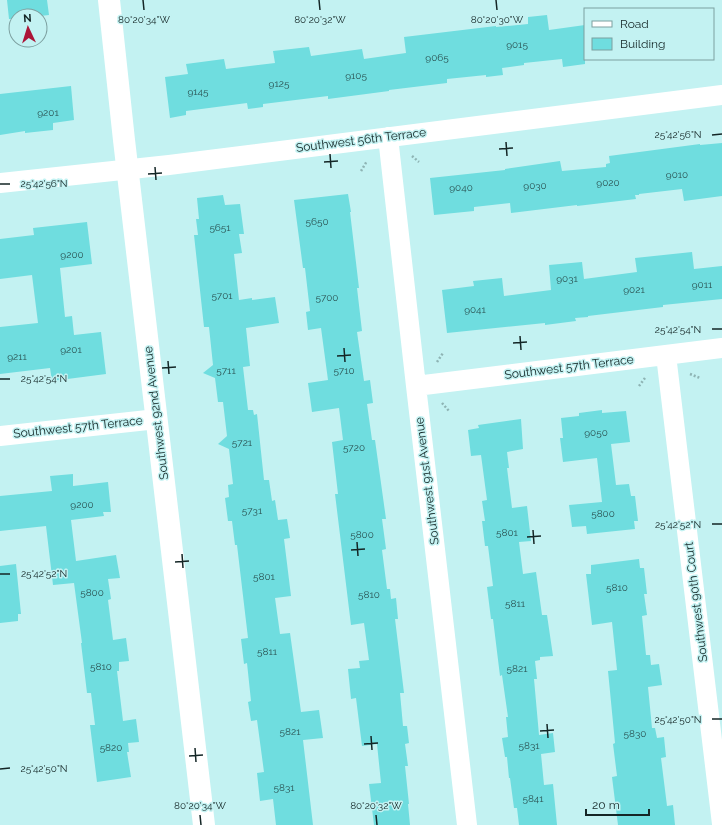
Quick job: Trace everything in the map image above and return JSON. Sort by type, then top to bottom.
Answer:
[{"type":"street","name":"Southwest 92nd Avenue","points":[[108,0],[204,825]]},
{"type":"street","name":"Southwest 56th Terrace","points":[[0,184],[128,170],[722,95]]},
{"type":"street","name":"Southwest 91st Avenue","points":[[388,137],[467,825]]},
{"type":"street","name":"Southwest 57th Terrace","points":[[416,386],[722,348]]},
{"type":"street","name":"Southwest 90th Court","points":[[666,355],[722,824]]},
{"type":"street","name":"Southwest 57th Terrace","points":[[0,436],[156,418]]},
{"type":"path","points":[[411,156],[419,162]]},
{"type":"path","points":[[361,171],[367,161]]},
{"type":"path","points":[[437,362],[443,353]]},
{"type":"path","points":[[690,374],[700,378]]},
{"type":"path","points":[[639,386],[646,378]]},
{"type":"path","points":[[442,403],[449,411]]},
{"type":"building","points":[[7,0],[47,0],[49,15],[48,8],[8,8],[8,10]]},
{"type":"building","points":[[547,15],[549,30],[584,25],[585,64],[563,67],[562,59],[524,63],[524,65],[502,68],[503,75],[486,77],[486,75],[447,79],[447,83],[328,99],[328,96],[263,104],[263,107],[248,109],[247,103],[186,111],[186,115],[170,118],[165,77],[188,74],[186,64],[224,59],[226,69],[275,63],[273,51],[309,47],[311,56],[362,49],[364,59],[406,53],[404,37],[496,26],[528,24],[528,17]]},
{"type":"building","points":[[71,86],[74,120],[53,123],[53,130],[25,133],[25,131],[0,135],[0,94]]},
{"type":"building","points":[[722,143],[722,196],[684,201],[682,189],[639,194],[635,195],[636,199],[511,213],[510,203],[474,207],[474,211],[434,215],[430,178],[505,170],[560,161],[562,171],[606,167],[606,164],[610,163],[609,156],[700,144]]},
{"type":"building","points":[[348,194],[359,288],[357,288],[362,331],[357,332],[364,381],[370,380],[373,403],[367,404],[372,440],[375,440],[386,519],[382,519],[386,549],[382,550],[387,589],[390,589],[391,599],[396,598],[398,619],[395,619],[404,693],[400,693],[403,726],[407,726],[409,743],[405,744],[408,766],[405,766],[410,825],[374,825],[369,784],[381,783],[377,744],[362,746],[356,698],[351,699],[348,669],[360,668],[359,661],[369,660],[364,623],[351,625],[335,494],[338,494],[332,442],[343,440],[339,408],[312,412],[308,383],[328,380],[321,328],[308,330],[306,312],[310,311],[294,200]]},
{"type":"building","points":[[223,195],[225,205],[240,204],[244,234],[239,234],[242,253],[234,254],[239,300],[275,297],[279,323],[246,328],[250,366],[243,367],[248,410],[253,410],[254,415],[257,414],[264,480],[269,480],[272,501],[275,500],[278,520],[287,519],[290,538],[284,539],[291,596],[275,598],[280,634],[290,633],[301,712],[319,710],[323,738],[303,740],[313,825],[276,825],[273,799],[260,801],[257,773],[264,772],[257,720],[251,721],[248,702],[251,701],[247,663],[244,664],[241,639],[248,638],[237,545],[235,545],[232,521],[228,521],[225,498],[229,497],[228,485],[233,484],[229,449],[218,444],[227,436],[223,402],[218,402],[215,378],[203,373],[213,365],[209,327],[204,327],[194,235],[198,235],[196,219],[199,219],[197,198]]},
{"type":"building","points":[[87,222],[92,264],[60,268],[65,317],[72,316],[74,335],[101,332],[106,374],[52,381],[50,368],[0,374],[0,327],[38,323],[32,275],[0,279],[0,239],[34,235],[33,228]]},
{"type":"building","points":[[692,252],[694,269],[722,266],[722,299],[663,305],[663,307],[588,316],[575,318],[576,321],[545,325],[545,323],[447,333],[442,290],[474,286],[473,281],[502,278],[504,296],[551,290],[549,265],[582,262],[584,279],[637,272],[635,258]]},
{"type":"building","points":[[602,410],[602,413],[626,411],[630,442],[611,444],[616,485],[629,484],[631,496],[635,496],[638,521],[634,521],[635,529],[587,534],[586,526],[572,527],[569,505],[602,502],[597,458],[563,462],[560,438],[563,438],[561,418],[579,416],[579,413]]},
{"type":"building","points":[[521,419],[523,449],[507,452],[509,468],[507,468],[512,508],[527,506],[531,541],[519,542],[523,574],[536,572],[542,615],[547,615],[553,656],[540,657],[540,660],[535,661],[537,679],[534,679],[539,735],[553,733],[555,752],[541,754],[544,785],[553,784],[557,825],[519,825],[517,808],[514,808],[507,757],[505,757],[502,738],[508,737],[506,717],[508,717],[502,675],[500,676],[493,619],[491,619],[487,587],[493,586],[488,546],[485,546],[482,521],[485,521],[482,501],[487,500],[481,455],[471,456],[468,430],[479,428],[478,425]]},
{"type":"building","points":[[73,474],[73,486],[108,482],[111,512],[103,512],[104,516],[71,520],[76,561],[116,555],[120,578],[108,579],[111,599],[108,600],[113,640],[126,638],[129,661],[119,662],[119,671],[117,671],[123,721],[136,719],[139,742],[128,743],[129,752],[127,752],[131,777],[97,782],[90,725],[95,725],[91,693],[87,693],[74,583],[53,585],[46,526],[0,531],[0,496],[52,491],[50,476]]},
{"type":"building","points":[[639,559],[640,568],[644,568],[647,594],[644,594],[647,615],[642,616],[646,655],[650,655],[651,665],[659,664],[662,685],[648,687],[652,728],[655,728],[657,738],[664,737],[666,757],[661,758],[667,806],[673,805],[675,825],[618,825],[612,777],[617,776],[613,744],[615,743],[608,671],[617,670],[612,622],[592,625],[586,574],[591,574],[591,565]]},
{"type":"building","points":[[16,564],[21,614],[18,614],[18,621],[0,623],[0,566]]}]
